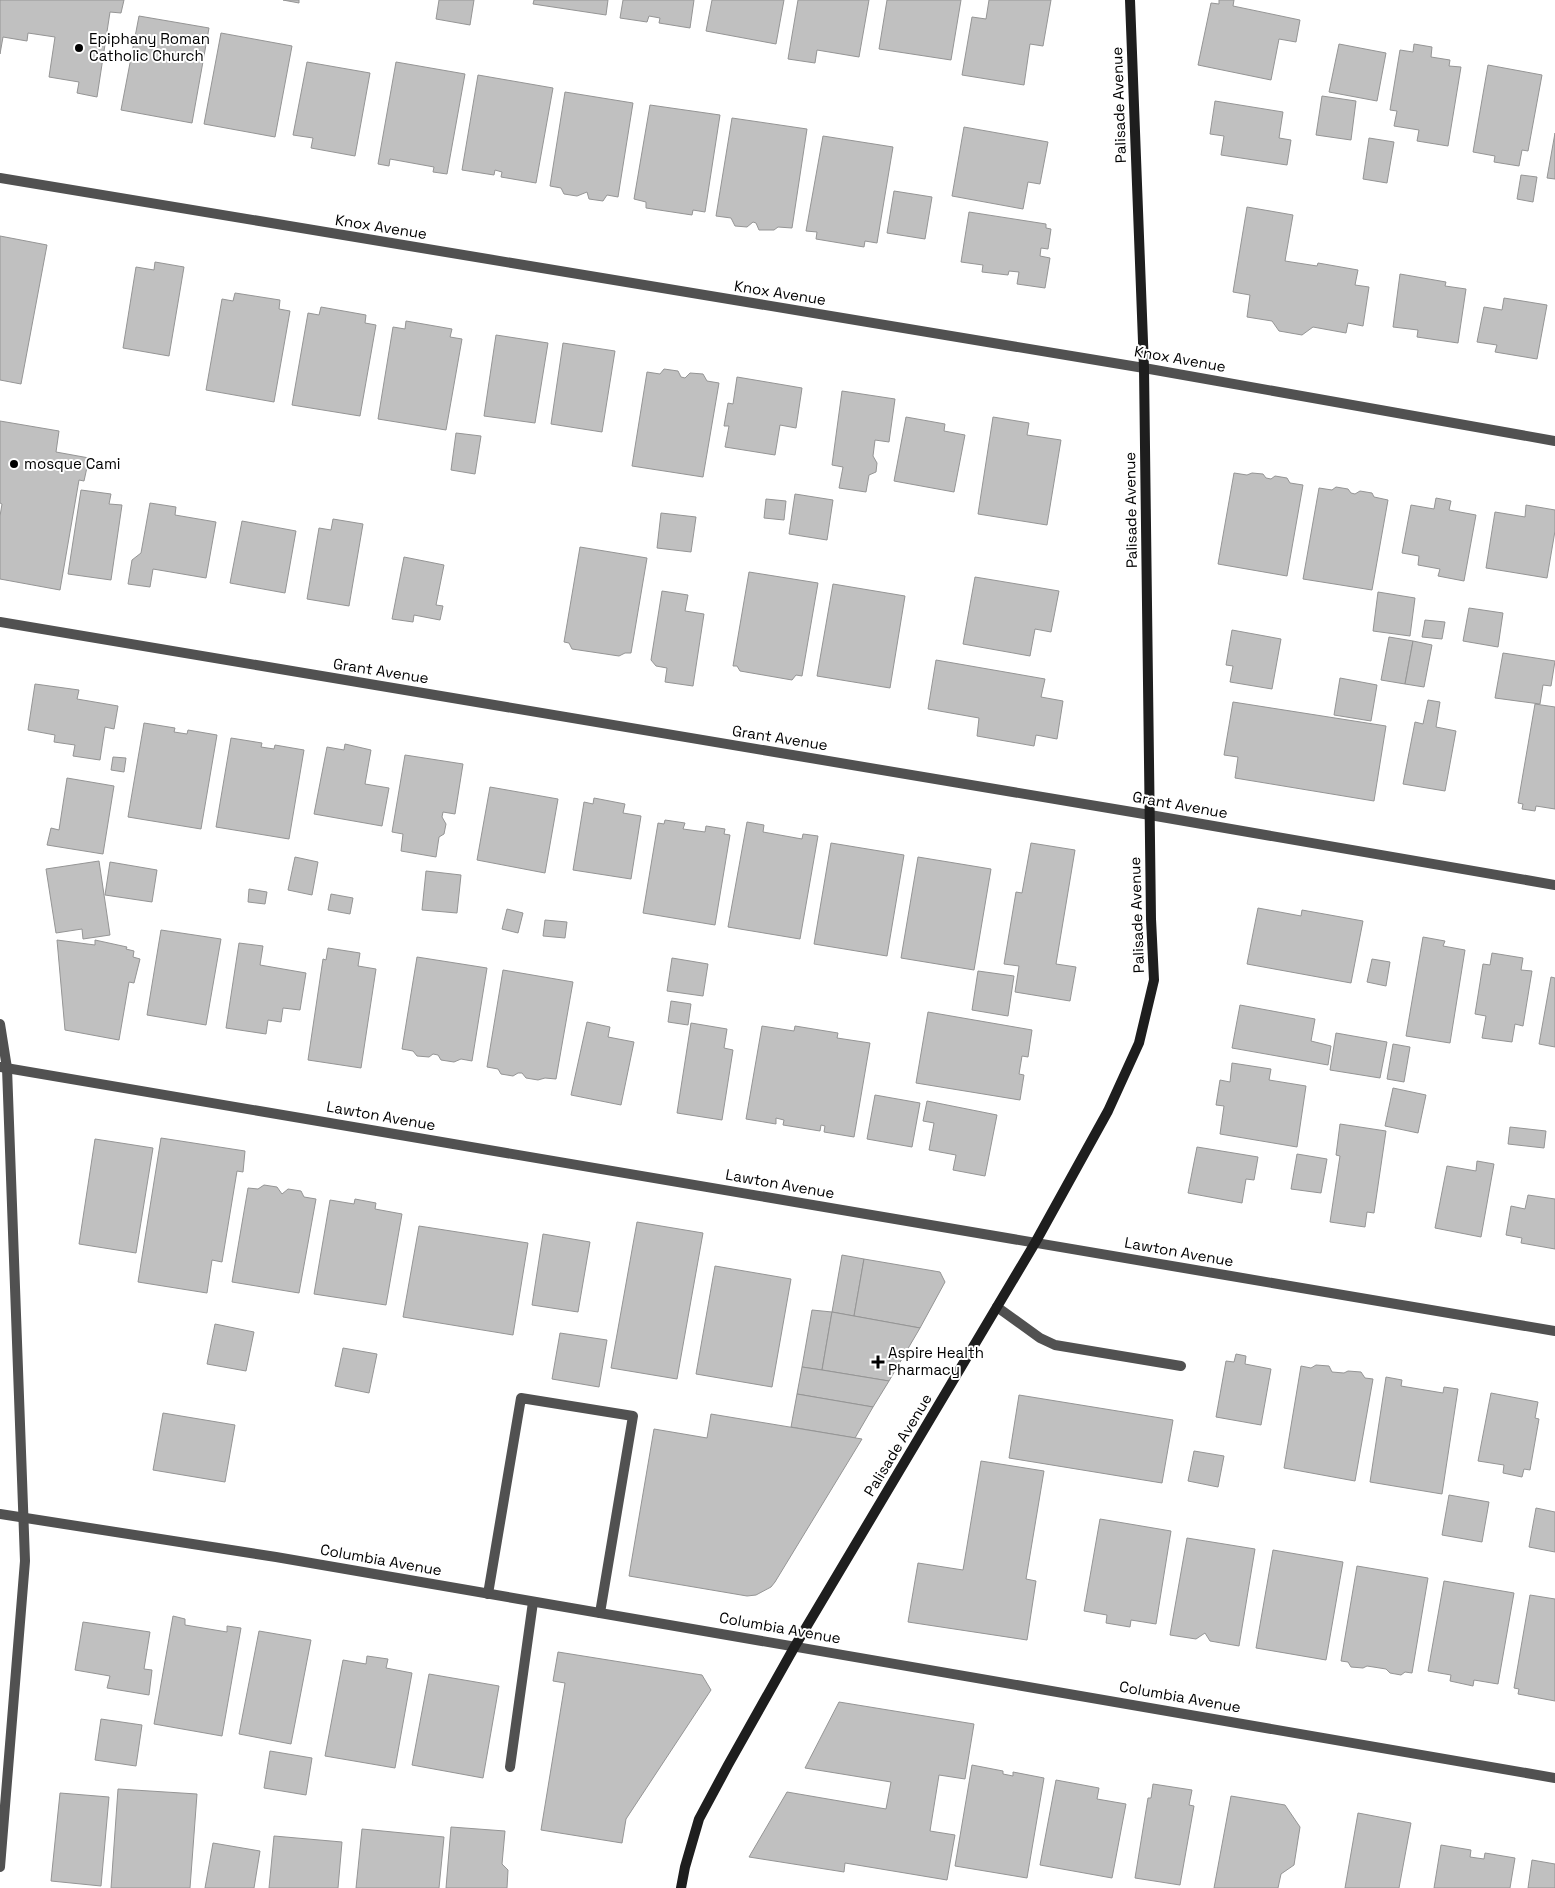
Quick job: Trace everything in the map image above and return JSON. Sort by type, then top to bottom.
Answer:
[{"type":"main road","name":"Palisade Avenue","points":[[681,1888],[699,1819],[728,1765],[795,1646],[1035,1243],[1108,1111],[1139,1043],[1154,980],[1151,919],[1144,368],[1130,0]]},
{"type":"street","name":"Knox Avenue","points":[[0,178],[1144,368],[1555,441]]},
{"type":"street","name":"Grant Avenue","points":[[0,622],[1555,885]]},
{"type":"street","points":[[0,1024],[25,1560],[0,1866]]},
{"type":"street","name":"Lawton Avenue","points":[[3,1067],[1555,1331]]},
{"type":"street","points":[[996,1307],[1040,1338],[1055,1345],[1181,1366]]},
{"type":"street","points":[[488,1594],[520,1398],[633,1416],[600,1612]]},
{"type":"street","name":"Columbia Avenue","points":[[0,1514],[276,1557],[600,1612],[1555,1778]]},
{"type":"street","points":[[510,1767],[533,1602]]},
{"type":"building","name":"Epiphany Roman Catholic Church","points":[[0,0],[124,0],[121,13],[110,12],[97,97],[77,93],[79,82],[49,77],[55,37],[28,33],[27,41],[3,37],[0,54]]},
{"type":"building","points":[[283,0],[299,0],[299,3]]},
{"type":"building","points":[[439,0],[474,0],[470,25],[436,19]]},
{"type":"building","points":[[534,0],[608,0],[606,15],[533,4]]},
{"type":"building","points":[[623,0],[694,0],[690,28],[659,23],[660,18],[649,16],[647,22],[620,18]]},
{"type":"building","points":[[712,0],[784,0],[776,44],[706,31]]},
{"type":"building","points":[[798,0],[869,0],[859,57],[817,50],[815,63],[788,59]]},
{"type":"building","points":[[887,0],[961,0],[951,60],[879,49]]},
{"type":"building","points":[[989,0],[1051,0],[1043,46],[1030,44],[1024,85],[962,75],[972,17],[986,19]]},
{"type":"building","points":[[1219,0],[1234,0],[1233,6],[1300,20],[1296,42],[1279,39],[1271,80],[1198,65],[1211,3],[1219,4]]},
{"type":"building","points":[[139,16],[209,28],[192,123],[121,110]]},
{"type":"building","points":[[221,33],[292,46],[275,137],[204,124]]},
{"type":"building","points":[[1339,44],[1386,53],[1377,101],[1329,92]]},
{"type":"building","points":[[1414,44],[1432,47],[1431,57],[1450,60],[1449,66],[1461,67],[1448,146],[1417,141],[1419,130],[1394,126],[1397,111],[1390,110],[1400,50],[1413,52]]},
{"type":"building","points":[[307,62],[370,73],[355,156],[311,148],[313,138],[293,135]]},
{"type":"building","points":[[396,62],[465,74],[447,174],[433,172],[434,167],[390,159],[389,166],[378,164]]},
{"type":"building","points":[[1488,65],[1542,75],[1528,151],[1522,150],[1519,166],[1494,162],[1495,156],[1473,152]]},
{"type":"building","points":[[478,75],[553,88],[536,183],[501,177],[502,172],[495,170],[494,175],[462,170]]},
{"type":"building","points":[[565,92],[633,103],[618,197],[607,195],[603,201],[589,199],[587,192],[577,196],[564,194],[561,188],[550,186]]},
{"type":"building","points":[[1322,96],[1356,101],[1351,140],[1316,135]]},
{"type":"building","points":[[1215,101],[1283,112],[1279,138],[1291,140],[1287,165],[1221,155],[1224,136],[1210,134]]},
{"type":"building","points":[[650,105],[720,115],[705,212],[693,210],[692,215],[646,208],[646,202],[634,199]]},
{"type":"building","points":[[732,118],[807,129],[792,228],[778,227],[774,230],[759,230],[756,223],[753,222],[747,227],[735,226],[731,218],[716,216]]},
{"type":"building","points":[[964,127],[1048,142],[1040,184],[1028,182],[1023,209],[952,196]]},
{"type":"building","points":[[1555,133],[1555,179],[1547,178]]},
{"type":"building","points":[[823,136],[893,147],[877,243],[865,241],[864,247],[816,239],[817,232],[806,231]]},
{"type":"building","points":[[1369,138],[1394,142],[1387,183],[1363,179]]},
{"type":"building","points":[[1521,175],[1537,177],[1533,202],[1517,199]]},
{"type":"building","points":[[894,191],[932,197],[925,239],[887,233]]},
{"type":"building","points":[[1247,207],[1293,215],[1285,261],[1317,266],[1318,263],[1358,270],[1355,285],[1369,287],[1363,326],[1348,323],[1346,333],[1313,327],[1302,335],[1279,331],[1272,321],[1247,317],[1250,295],[1233,292]]},
{"type":"building","points":[[969,212],[1046,224],[1046,228],[1051,229],[1048,249],[1041,248],[1040,256],[1050,258],[1045,288],[1017,284],[1019,272],[1009,271],[1008,275],[982,272],[983,265],[961,262]]},
{"type":"building","points":[[0,236],[47,245],[21,384],[0,380]]},
{"type":"building","points":[[155,262],[184,267],[169,356],[123,348],[136,267],[154,270]]},
{"type":"building","points":[[1400,274],[1446,282],[1445,286],[1466,289],[1458,343],[1417,337],[1418,330],[1393,327]]},
{"type":"building","points":[[235,293],[280,300],[279,309],[290,311],[274,402],[206,390],[222,299],[233,301]]},
{"type":"building","points":[[1504,298],[1547,305],[1537,359],[1495,352],[1497,345],[1477,342],[1484,307],[1502,310]]},
{"type":"building","points":[[321,307],[366,315],[365,323],[376,325],[360,416],[292,405],[308,313],[319,315]]},
{"type":"building","points":[[406,321],[452,329],[450,337],[462,339],[446,430],[378,419],[393,327],[405,329]]},
{"type":"building","points":[[496,335],[548,343],[535,423],[484,416]]},
{"type":"building","points":[[563,343],[615,351],[602,432],[551,424]]},
{"type":"building","points":[[664,369],[678,371],[681,377],[685,378],[690,373],[703,374],[707,381],[719,383],[703,477],[632,466],[647,372],[660,374]]},
{"type":"building","points":[[737,377],[802,388],[796,428],[780,425],[775,455],[725,447],[729,426],[724,426],[728,403],[733,404]]},
{"type":"building","points":[[842,391],[895,399],[889,442],[875,440],[873,456],[877,463],[876,472],[869,475],[866,492],[839,488],[843,467],[832,465]]},
{"type":"building","points":[[906,417],[945,424],[944,431],[965,435],[954,492],[894,481]]},
{"type":"building","points":[[993,417],[1029,423],[1027,435],[1061,440],[1047,525],[978,514]]},
{"type":"building","points":[[0,421],[59,431],[56,452],[89,458],[84,481],[79,480],[60,590],[0,579],[0,516],[2,504],[0,503]]},
{"type":"building","points":[[456,433],[481,436],[475,474],[451,470]]},
{"type":"building","points":[[1234,473],[1247,475],[1252,473],[1263,474],[1266,478],[1271,479],[1275,476],[1287,478],[1290,483],[1303,485],[1287,576],[1218,564]]},
{"type":"building","points":[[1336,487],[1348,489],[1351,493],[1355,494],[1360,491],[1372,493],[1374,497],[1388,500],[1372,590],[1303,579],[1319,488],[1332,490]]},
{"type":"building","points":[[81,490],[111,494],[109,504],[122,505],[111,580],[68,574]]},
{"type":"building","points":[[795,494],[833,500],[827,540],[789,534]]},
{"type":"building","points":[[1436,498],[1451,501],[1449,510],[1476,515],[1464,581],[1438,576],[1440,569],[1418,565],[1419,556],[1402,553],[1411,505],[1434,509]]},
{"type":"building","points":[[766,499],[786,501],[784,520],[764,518]]},
{"type":"building","points":[[150,503],[176,507],[175,515],[216,522],[206,578],[153,569],[150,587],[128,584],[132,560],[141,553]]},
{"type":"building","points":[[1526,505],[1555,510],[1555,531],[1547,578],[1486,568],[1495,512],[1525,517]]},
{"type":"building","points":[[661,513],[696,517],[691,552],[657,548]]},
{"type":"building","points":[[333,519],[363,524],[349,606],[307,599],[319,528],[331,530]]},
{"type":"building","points":[[242,521],[296,531],[285,593],[230,583]]},
{"type":"building","points":[[580,547],[647,558],[631,653],[619,656],[572,649],[569,643],[564,642]]},
{"type":"building","points":[[404,557],[444,565],[436,605],[443,606],[440,620],[414,615],[413,622],[392,619]]},
{"type":"building","points":[[749,572],[818,583],[802,676],[796,675],[792,680],[740,671],[737,666],[733,666]]},
{"type":"building","points":[[975,577],[1059,591],[1051,632],[1035,629],[1030,656],[963,644]]},
{"type":"building","points":[[833,584],[905,596],[890,688],[817,676]]},
{"type":"building","points":[[662,591],[688,595],[685,611],[704,614],[693,686],[665,682],[667,668],[656,666],[651,660]]},
{"type":"building","points":[[1378,592],[1415,598],[1410,636],[1373,631]]},
{"type":"building","points":[[1469,608],[1503,613],[1498,647],[1463,641]]},
{"type":"building","points":[[1425,620],[1445,622],[1442,639],[1422,637]]},
{"type":"building","points":[[1232,630],[1281,639],[1272,689],[1230,682],[1233,666],[1226,665]]},
{"type":"building","points":[[1389,637],[1413,641],[1405,684],[1381,680]]},
{"type":"building","points":[[1413,641],[1432,645],[1424,687],[1405,684]]},
{"type":"building","points":[[1503,653],[1555,661],[1551,686],[1543,685],[1540,704],[1495,698]]},
{"type":"building","points":[[936,660],[1045,679],[1041,697],[1063,701],[1057,739],[1036,735],[1034,746],[977,736],[979,718],[928,709]]},
{"type":"building","points":[[1340,678],[1377,685],[1371,721],[1334,715]]},
{"type":"building","points":[[35,684],[79,690],[77,699],[118,706],[114,729],[105,727],[100,760],[73,756],[75,745],[54,742],[55,735],[28,730]]},
{"type":"building","points":[[1428,700],[1440,702],[1436,727],[1456,731],[1445,791],[1403,784],[1415,722],[1423,724]]},
{"type":"building","points":[[1233,702],[1386,726],[1374,801],[1235,778],[1238,757],[1224,755]]},
{"type":"building","points":[[1535,704],[1555,707],[1555,809],[1536,806],[1535,811],[1522,809],[1523,804],[1518,803]]},
{"type":"building","points":[[144,723],[175,728],[174,732],[187,734],[188,730],[217,735],[201,829],[128,817]]},
{"type":"building","points":[[231,738],[262,743],[261,747],[274,749],[275,745],[304,750],[289,839],[216,827]]},
{"type":"building","points":[[345,744],[371,750],[365,784],[389,788],[382,826],[314,814],[327,747],[344,750]]},
{"type":"building","points":[[405,755],[463,764],[455,814],[443,812],[442,817],[446,824],[444,834],[439,837],[436,857],[401,851],[403,834],[392,832]]},
{"type":"building","points":[[113,757],[126,758],[124,772],[111,770]]},
{"type":"building","points":[[67,778],[114,786],[103,854],[47,845],[51,828],[59,830]]},
{"type":"building","points":[[490,787],[558,799],[545,873],[477,860]]},
{"type":"building","points":[[594,798],[625,804],[623,813],[641,816],[631,879],[573,870],[584,802],[593,804]]},
{"type":"building","points":[[665,820],[685,823],[683,829],[705,832],[706,826],[725,829],[724,834],[730,835],[715,925],[643,913],[658,823],[664,824]]},
{"type":"building","points":[[747,822],[764,825],[763,832],[802,839],[803,834],[818,836],[800,939],[728,927]]},
{"type":"building","points":[[831,843],[904,855],[887,956],[814,944]]},
{"type":"building","points":[[1031,843],[1075,850],[1056,964],[1076,967],[1070,1001],[1015,992],[1019,966],[1004,964],[1016,892],[1022,893]]},
{"type":"building","points":[[295,857],[318,862],[312,895],[288,890]]},
{"type":"building","points":[[918,857],[991,869],[974,970],[901,958]]},
{"type":"building","points":[[99,861],[110,935],[83,939],[82,929],[56,933],[46,869]]},
{"type":"building","points":[[110,862],[157,870],[152,902],[105,895]]},
{"type":"building","points":[[426,871],[461,875],[457,913],[422,910]]},
{"type":"building","points":[[249,889],[267,892],[265,904],[248,902]]},
{"type":"building","points":[[331,894],[353,898],[350,914],[328,910]]},
{"type":"building","points":[[1258,908],[1301,916],[1302,910],[1363,921],[1351,983],[1247,964]]},
{"type":"building","points":[[507,909],[523,913],[518,933],[502,929]]},
{"type":"building","points":[[545,920],[567,922],[565,938],[543,936]]},
{"type":"building","points":[[161,930],[221,939],[206,1025],[147,1015]]},
{"type":"building","points":[[1423,937],[1445,941],[1443,946],[1465,950],[1450,1043],[1406,1036]]},
{"type":"building","points":[[57,940],[95,945],[95,940],[127,947],[126,949],[134,951],[133,957],[140,959],[134,983],[129,982],[119,1040],[65,1030]]},
{"type":"building","points":[[239,943],[263,946],[260,965],[306,973],[300,1010],[283,1008],[281,1022],[268,1020],[266,1034],[226,1028]]},
{"type":"building","points":[[328,948],[360,953],[358,966],[376,969],[361,1068],[308,1060],[323,959],[326,960]]},
{"type":"building","points":[[1492,953],[1523,958],[1521,970],[1532,971],[1523,1026],[1515,1024],[1512,1042],[1482,1038],[1486,1016],[1475,1014],[1483,964],[1490,965]]},
{"type":"building","points":[[417,957],[487,968],[472,1061],[461,1059],[454,1062],[441,1060],[438,1055],[433,1054],[429,1057],[417,1056],[413,1051],[402,1049]]},
{"type":"building","points":[[672,958],[708,964],[703,996],[667,991]]},
{"type":"building","points":[[1372,959],[1390,962],[1386,986],[1367,982]]},
{"type":"building","points":[[503,970],[573,982],[556,1079],[545,1078],[538,1080],[526,1078],[522,1073],[513,1076],[501,1074],[498,1069],[487,1067]]},
{"type":"building","points":[[978,971],[1014,976],[1008,1016],[972,1010]]},
{"type":"building","points":[[1551,977],[1555,978],[1555,1047],[1539,1044]]},
{"type":"building","points":[[671,1001],[691,1004],[688,1025],[668,1022]]},
{"type":"building","points":[[1240,1005],[1315,1019],[1311,1041],[1331,1046],[1328,1065],[1232,1048]]},
{"type":"building","points":[[928,1012],[1032,1030],[1028,1057],[1022,1056],[1019,1074],[1024,1075],[1020,1100],[916,1083]]},
{"type":"building","points":[[587,1022],[610,1027],[608,1037],[634,1042],[621,1105],[571,1095]]},
{"type":"building","points":[[691,1023],[727,1029],[724,1048],[733,1050],[722,1120],[677,1113]]},
{"type":"building","points":[[762,1026],[794,1031],[795,1026],[838,1033],[837,1038],[870,1043],[854,1137],[824,1132],[825,1126],[821,1125],[820,1131],[783,1125],[784,1120],[776,1118],[776,1124],[746,1119]]},
{"type":"building","points":[[1336,1033],[1387,1042],[1380,1078],[1330,1070]]},
{"type":"building","points":[[1393,1044],[1410,1047],[1404,1082],[1387,1079]]},
{"type":"building","points":[[1232,1063],[1271,1069],[1269,1080],[1306,1086],[1297,1147],[1220,1134],[1224,1106],[1216,1105],[1220,1080],[1230,1082]]},
{"type":"building","points":[[1393,1088],[1426,1095],[1418,1133],[1385,1126]]},
{"type":"building","points":[[875,1095],[920,1103],[912,1147],[867,1139]]},
{"type":"building","points":[[927,1101],[997,1115],[985,1176],[953,1170],[956,1155],[929,1150],[934,1123],[923,1121]]},
{"type":"building","points":[[1340,1124],[1386,1131],[1374,1213],[1367,1212],[1365,1227],[1330,1222],[1340,1156],[1336,1155]]},
{"type":"building","points":[[1510,1127],[1546,1131],[1544,1148],[1508,1144]]},
{"type":"building","points":[[161,1138],[245,1151],[243,1172],[237,1171],[222,1262],[212,1260],[207,1293],[138,1282]]},
{"type":"building","points":[[95,1139],[153,1148],[136,1253],[79,1244]]},
{"type":"building","points":[[1197,1147],[1258,1157],[1254,1180],[1246,1179],[1242,1203],[1188,1193]]},
{"type":"building","points":[[1297,1154],[1327,1159],[1321,1193],[1291,1189]]},
{"type":"building","points":[[1477,1161],[1494,1164],[1481,1237],[1435,1228],[1447,1166],[1476,1171]]},
{"type":"building","points":[[264,1185],[277,1187],[282,1194],[288,1189],[301,1191],[304,1197],[316,1199],[299,1293],[232,1282],[248,1188],[258,1189]]},
{"type":"building","points":[[1528,1195],[1555,1199],[1555,1249],[1521,1243],[1522,1238],[1506,1235],[1511,1206],[1525,1209]]},
{"type":"building","points":[[355,1199],[376,1203],[375,1209],[402,1214],[386,1305],[314,1294],[330,1200],[354,1204]]},
{"type":"building","points":[[637,1222],[703,1233],[677,1379],[611,1368]]},
{"type":"building","points":[[419,1226],[528,1243],[513,1335],[403,1317]]},
{"type":"building","points":[[543,1234],[590,1242],[578,1312],[532,1305]]},
{"type":"building","points":[[842,1255],[864,1259],[854,1316],[832,1312]]},
{"type":"building","points":[[864,1259],[940,1272],[945,1282],[920,1328],[854,1316]]},
{"type":"building","points":[[715,1266],[791,1279],[772,1387],[696,1374]]},
{"type":"building","points":[[812,1310],[832,1312],[822,1370],[802,1367]]},
{"type":"building","points":[[832,1312],[920,1328],[889,1381],[822,1370]]},
{"type":"building","points":[[215,1324],[254,1332],[246,1371],[207,1364]]},
{"type":"building","points":[[560,1333],[607,1340],[599,1387],[552,1379]]},
{"type":"building","points":[[343,1348],[377,1354],[369,1393],[335,1386]]},
{"type":"building","points":[[1236,1354],[1246,1356],[1245,1364],[1271,1369],[1261,1425],[1216,1417],[1226,1361],[1234,1362]]},
{"type":"building","points":[[1316,1365],[1329,1366],[1332,1372],[1361,1372],[1365,1378],[1373,1379],[1355,1481],[1284,1468],[1301,1366],[1311,1368]]},
{"type":"building","points":[[802,1367],[889,1381],[873,1407],[797,1394]]},
{"type":"building","points":[[1386,1377],[1402,1380],[1401,1386],[1443,1393],[1444,1387],[1458,1389],[1442,1494],[1370,1482]]},
{"type":"building","points":[[1491,1393],[1538,1402],[1535,1418],[1539,1419],[1530,1470],[1524,1469],[1522,1477],[1503,1473],[1504,1465],[1478,1461]]},
{"type":"building","points":[[797,1394],[873,1407],[855,1438],[791,1427]]},
{"type":"building","points":[[1019,1395],[1173,1420],[1162,1483],[1009,1458]]},
{"type":"building","points":[[163,1413],[235,1425],[225,1482],[153,1470]]},
{"type":"building","points":[[711,1414],[862,1439],[775,1582],[771,1587],[756,1595],[747,1596],[629,1576],[654,1429],[707,1438]]},
{"type":"building","points":[[1194,1451],[1224,1456],[1218,1487],[1188,1481]]},
{"type":"building","points":[[981,1461],[1044,1471],[1026,1579],[1036,1581],[1027,1640],[908,1622],[918,1563],[963,1570]]},
{"type":"building","points":[[1449,1495],[1489,1502],[1482,1542],[1442,1535]]},
{"type":"building","points":[[1536,1508],[1555,1512],[1555,1552],[1529,1547]]},
{"type":"building","points":[[1100,1519],[1171,1531],[1156,1624],[1131,1620],[1130,1627],[1106,1623],[1107,1615],[1084,1611]]},
{"type":"building","points":[[1187,1538],[1255,1549],[1239,1646],[1210,1641],[1205,1633],[1196,1639],[1170,1635]]},
{"type":"building","points":[[1273,1550],[1343,1562],[1326,1660],[1256,1648]]},
{"type":"building","points":[[1357,1566],[1428,1578],[1412,1673],[1405,1672],[1401,1675],[1390,1673],[1386,1669],[1367,1666],[1363,1668],[1351,1667],[1348,1662],[1341,1661]]},
{"type":"building","points":[[1444,1581],[1514,1593],[1498,1684],[1474,1680],[1473,1686],[1450,1681],[1451,1675],[1428,1671]]},
{"type":"building","points":[[1530,1595],[1555,1599],[1555,1701],[1518,1694],[1519,1689],[1514,1688]]},
{"type":"building","points":[[173,1616],[185,1619],[185,1625],[227,1632],[227,1626],[241,1628],[222,1736],[154,1724]]},
{"type":"building","points":[[83,1622],[150,1632],[144,1669],[152,1670],[149,1695],[107,1688],[110,1676],[75,1670]]},
{"type":"building","points":[[259,1631],[311,1640],[291,1744],[239,1734]]},
{"type":"building","points":[[558,1652],[702,1675],[711,1690],[626,1819],[622,1843],[541,1830],[565,1683],[553,1681]]},
{"type":"building","points":[[367,1656],[388,1659],[386,1668],[412,1673],[395,1768],[325,1756],[343,1660],[366,1664]]},
{"type":"building","points":[[429,1674],[499,1686],[483,1778],[412,1765]]},
{"type":"building","points":[[839,1702],[974,1724],[965,1779],[939,1775],[930,1831],[955,1835],[947,1880],[845,1863],[844,1872],[749,1857],[787,1792],[886,1809],[891,1782],[805,1768]]},
{"type":"building","points":[[101,1719],[142,1725],[136,1766],[95,1760]]},
{"type":"building","points":[[270,1751],[312,1758],[306,1795],[264,1788]]},
{"type":"building","points":[[972,1765],[1003,1771],[1003,1774],[1013,1776],[1013,1772],[1044,1778],[1027,1878],[955,1866]]},
{"type":"building","points":[[1056,1780],[1099,1788],[1097,1799],[1126,1804],[1112,1878],[1040,1865]]},
{"type":"building","points":[[1153,1784],[1192,1790],[1189,1805],[1194,1806],[1180,1885],[1135,1878],[1148,1798],[1151,1798]]},
{"type":"building","points":[[118,1789],[197,1794],[190,1888],[111,1888]]},
{"type":"building","points":[[60,1793],[109,1797],[101,1886],[51,1881]]},
{"type":"building","points":[[1231,1796],[1285,1805],[1300,1827],[1294,1865],[1281,1874],[1278,1888],[1214,1888]]},
{"type":"building","points":[[1358,1813],[1411,1823],[1399,1888],[1345,1888]]},
{"type":"building","points":[[451,1827],[505,1831],[502,1864],[508,1870],[507,1888],[446,1888]]},
{"type":"building","points":[[362,1829],[444,1837],[439,1888],[356,1888]]},
{"type":"building","points":[[274,1836],[342,1842],[338,1888],[269,1888]]},
{"type":"building","points":[[213,1843],[260,1851],[254,1888],[205,1888]]},
{"type":"building","points":[[1441,1845],[1471,1850],[1470,1857],[1484,1859],[1485,1853],[1515,1858],[1510,1888],[1434,1888]]},
{"type":"building","points":[[1532,1860],[1555,1864],[1555,1888],[1528,1888]]},
{"type":"place","name":"Epiphany Roman Catholic Church","points":[[79,48]]},
{"type":"place","name":"mosque Cami","points":[[14,464]]},
{"type":"place","name":"Aspire Health Pharmacy","points":[[878,1362]]}]
